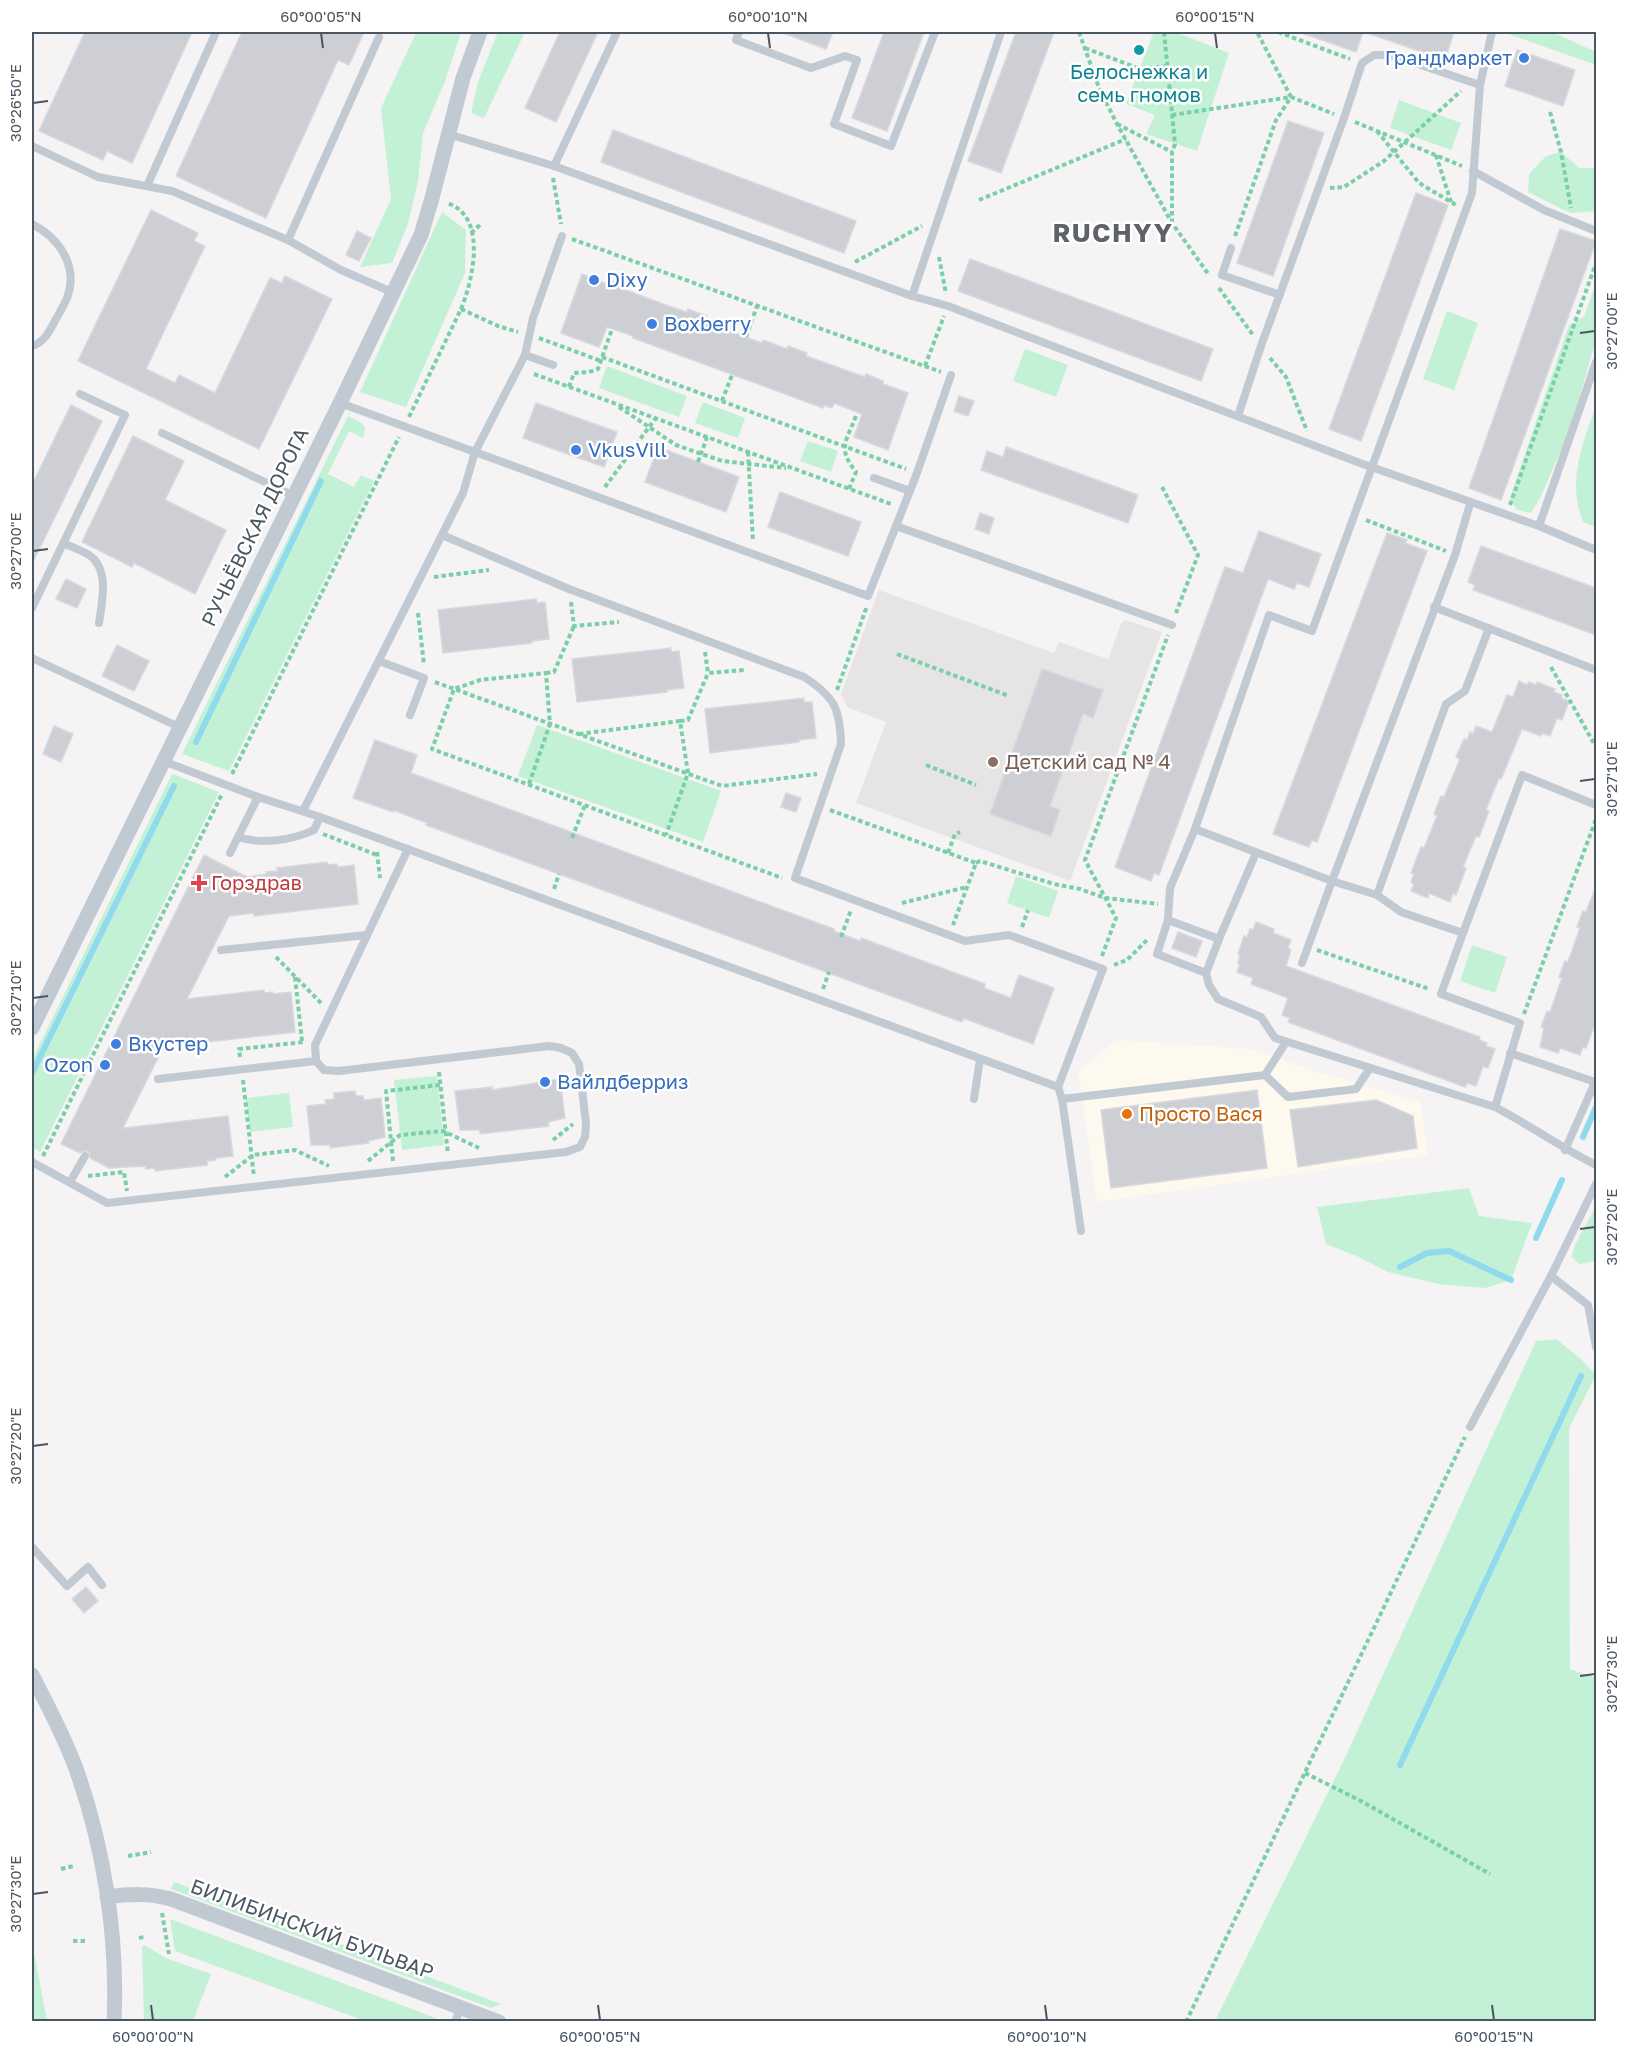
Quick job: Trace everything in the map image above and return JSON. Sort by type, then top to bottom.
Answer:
[{"type":"street","name":"РУЧЬЁВСКАЯ ДОРОГА","points":[[32,1028],[421,235],[463,78],[480,32]]},
{"type":"street","points":[[32,1675],[75,1765],[92,1821],[107,1897],[112,1939],[114,2022]]},
{"type":"street","name":"БИЛИБИНСКИЙ БУЛЬВАР","points":[[107,1897],[134,1894],[171,1899],[458,2014],[499,2022]]},
{"type":"lane","points":[[147,186],[216,32]]},
{"type":"lane","points":[[554,165],[617,32]]},
{"type":"lane","points":[[739,32],[736,40],[811,68],[846,56],[857,60],[834,124],[891,146],[935,32]]},
{"type":"lane","points":[[912,296],[1001,32]]},
{"type":"lane","points":[[1206,973],[1157,954],[1168,920],[1170,888],[1195,829],[1269,615],[1312,631],[1472,193],[1480,85],[1492,32]]},
{"type":"lane","points":[[288,240],[380,37]]},
{"type":"lane","points":[[1239,416],[1261,346],[1362,63],[1374,55],[1390,55],[1480,85]]},
{"type":"lane","points":[[448,134],[554,165],[912,296],[948,306],[1470,504],[1539,526],[1596,550]]},
{"type":"lane","points":[[32,146],[98,177],[172,191],[288,240],[341,270],[394,293]]},
{"type":"lane","points":[[1473,171],[1544,210],[1596,231]]},
{"type":"lane","points":[[32,224],[57,241],[67,262],[70,275],[68,297],[48,335],[32,346]]},
{"type":"lane","points":[[303,811],[463,493],[475,452],[525,355],[536,310],[562,236]]},
{"type":"lane","points":[[1231,248],[1222,275],[1280,295]]},
{"type":"lane","points":[[525,355],[553,365]]},
{"type":"lane","points":[[1539,526],[1596,362]]},
{"type":"lane","points":[[340,403],[868,596],[917,473],[951,375]]},
{"type":"lane","points":[[32,608],[125,415],[80,394]]},
{"type":"lane","points":[[162,433],[294,496]]},
{"type":"lane","points":[[874,478],[910,491]]},
{"type":"lane","points":[[1302,963],[1455,555],[1470,504]]},
{"type":"lane","points":[[896,526],[1172,625]]},
{"type":"lane","points":[[442,535],[569,589],[804,677],[820,687],[833,702],[840,721],[842,744],[795,878],[965,941],[1009,935],[1103,969],[1058,1087],[1062,1099],[1081,1231]]},
{"type":"lane","points":[[63,543],[91,556],[99,568],[103,587],[99,622]]},
{"type":"lane","points":[[1434,607],[1596,670]]},
{"type":"lane","points":[[1377,895],[1446,704],[1465,691],[1489,628]]},
{"type":"lane","points":[[32,658],[179,728]]},
{"type":"lane","points":[[379,661],[423,678],[410,715]]},
{"type":"lane","points":[[163,761],[1058,1087]]},
{"type":"lane","points":[[1495,1107],[1520,1023],[1441,994],[1522,775],[1596,805]]},
{"type":"lane","points":[[230,853],[258,797]]},
{"type":"lane","points":[[238,837],[257,841],[301,836],[314,830],[320,817]]},
{"type":"lane","points":[[1195,829],[1332,881],[1377,895],[1401,912],[1463,933]]},
{"type":"lane","points":[[35,1164],[72,1180],[107,1203],[566,1152],[580,1147],[585,1137],[586,1114],[579,1064],[572,1053],[561,1048],[549,1046],[339,1071],[324,1070],[315,1061],[315,1045],[408,849]]},
{"type":"lane","points":[[1256,853],[1206,973],[1209,986],[1218,999],[1261,1017],[1275,1038],[1495,1107],[1524,1122],[1565,1150],[1596,1165]]},
{"type":"lane","points":[[1168,920],[1219,939]]},
{"type":"lane","points":[[221,950],[367,935]]},
{"type":"lane","points":[[1266,1075],[1286,1042]]},
{"type":"lane","points":[[1510,1053],[1596,1080],[1565,1150]]},
{"type":"lane","points":[[974,1100],[980,1059]]},
{"type":"lane","points":[[158,1079],[315,1061]]},
{"type":"lane","points":[[1266,1075],[1288,1096],[1356,1089],[1370,1068]]},
{"type":"lane","points":[[1062,1099],[1266,1075]]},
{"type":"lane","points":[[72,1180],[85,1156]]},
{"type":"lane","points":[[1470,1427],[1551,1276],[1596,1184]]},
{"type":"lane","points":[[1551,1276],[1588,1305],[1596,1347]]},
{"type":"lane","points":[[32,1547],[67,1586],[88,1567],[102,1585]]},
{"type":"path","points":[[1078,32],[1099,88],[1172,223],[1261,346],[1287,377],[1313,445]]},
{"type":"path","points":[[1164,32],[1175,144],[1172,152],[1172,223]]},
{"type":"path","points":[[1257,32],[1291,97]]},
{"type":"path","points":[[1278,32],[1362,63]]},
{"type":"path","points":[[1084,48],[1140,69],[1167,66]]},
{"type":"path","points":[[1320,186],[1337,189],[1344,187],[1384,161],[1471,82]]},
{"type":"path","points":[[1172,115],[1291,97],[1473,171]]},
{"type":"path","points":[[1231,248],[1276,120],[1291,97]]},
{"type":"path","points":[[1550,112],[1561,153],[1574,222]]},
{"type":"path","points":[[1117,124],[1172,152]]},
{"type":"path","points":[[1376,131],[1419,183],[1465,211]]},
{"type":"path","points":[[980,201],[1126,139]]},
{"type":"path","points":[[1436,155],[1452,203]]},
{"type":"path","points":[[554,165],[553,179],[562,236],[951,375]]},
{"type":"path","points":[[35,1164],[227,785],[405,426],[468,292],[474,251],[466,216],[453,205],[432,198]]},
{"type":"path","points":[[841,270],[939,217]]},
{"type":"path","points":[[471,232],[482,223]]},
{"type":"path","points":[[925,366],[948,306],[934,230]]},
{"type":"path","points":[[1506,516],[1596,263]]},
{"type":"path","points":[[746,337],[757,306]]},
{"type":"path","points":[[461,309],[498,326],[547,340],[722,401],[917,473]]},
{"type":"path","points":[[569,387],[574,373],[598,369],[612,329]]},
{"type":"path","points":[[518,368],[903,509]]},
{"type":"path","points":[[722,401],[732,375]]},
{"type":"path","points":[[614,403],[676,445],[722,461],[793,469]]},
{"type":"path","points":[[849,489],[856,472],[844,453],[856,416]]},
{"type":"path","points":[[598,497],[656,419]]},
{"type":"path","points":[[698,462],[707,437]]},
{"type":"path","points":[[748,452],[754,554]]},
{"type":"path","points":[[1162,487],[1198,555],[1085,860],[1116,918],[1101,958],[1103,969],[1127,960],[1168,920]]},
{"type":"path","points":[[1354,516],[1455,555]]},
{"type":"path","points":[[420,579],[517,567]]},
{"type":"path","points":[[416,587],[423,678],[722,786],[832,772]]},
{"type":"path","points":[[454,689],[480,680],[554,672],[574,626],[569,589]]},
{"type":"path","points":[[833,702],[867,606],[868,596]]},
{"type":"path","points":[[574,626],[647,619]]},
{"type":"path","points":[[578,734],[688,720],[708,673],[704,641]]},
{"type":"path","points":[[1540,648],[1596,747]]},
{"type":"path","points":[[897,654],[1009,696]]},
{"type":"path","points":[[708,673],[775,667]]},
{"type":"path","points":[[529,784],[550,724],[546,673]]},
{"type":"path","points":[[454,689],[432,749],[783,878],[795,878]]},
{"type":"path","points":[[666,835],[688,773],[680,721]]},
{"type":"path","points":[[926,765],[976,785]]},
{"type":"path","points":[[572,838],[585,805]]},
{"type":"path","points":[[821,806],[976,863],[980,861],[1105,898],[1169,906]]},
{"type":"path","points":[[1520,1023],[1596,819]]},
{"type":"path","points":[[314,830],[377,855]]},
{"type":"path","points":[[948,853],[955,834],[960,832]]},
{"type":"path","points":[[375,837],[382,903]]},
{"type":"path","points":[[949,935],[976,863]]},
{"type":"path","points":[[878,909],[967,886]]},
{"type":"path","points":[[841,937],[855,900]]},
{"type":"path","points":[[265,945],[330,1012]]},
{"type":"path","points":[[1308,947],[1441,994]]},
{"type":"path","points":[[295,976],[302,1042]]},
{"type":"path","points":[[255,1186],[239,1049],[302,1042],[315,1045]]},
{"type":"path","points":[[437,1059],[449,1165]]},
{"type":"path","points":[[396,1080],[397,1089]]},
{"type":"path","points":[[394,1171],[386,1091],[440,1085]]},
{"type":"path","points":[[534,1155],[586,1114]]},
{"type":"path","points":[[206,1192],[251,1156],[295,1150],[350,1176],[400,1136],[445,1131],[501,1159]]},
{"type":"path","points":[[72,1180],[124,1172],[128,1200]]},
{"type":"path","points":[[1186,2022],[1470,1427]]},
{"type":"path","points":[[1305,1773],[1361,1801],[1490,1874]]},
{"type":"path","points":[[128,1856],[151,1852]]},
{"type":"path","points":[[62,1869],[74,1866]]},
{"type":"path","points":[[162,1912],[169,1954]]},
{"type":"path","points":[[73,1941],[85,1941]]},
{"type":"shaded area","name":"Детский сад № 4","points":[[879,590],[1054,653],[1059,642],[1108,659],[1121,624],[1125,620],[1162,632],[1070,881],[856,803],[886,722],[847,707],[841,694]]},
{"type":"shaded area","points":[[1116,1040],[1252,1049],[1312,1070],[1420,1102],[1428,1155],[1097,1202],[1078,1072]]},
{"type":"green space","points":[[413,32],[461,32],[445,81],[423,133],[418,181],[408,224],[392,263],[360,267],[391,199],[381,108],[416,33]]},
{"type":"green space","points":[[498,32],[525,32],[484,118],[471,113],[478,82]]},
{"type":"green space","points":[[1154,32],[1175,32],[1229,53],[1197,151],[1146,134],[1155,115],[1126,104]]},
{"type":"green space","points":[[1503,32],[1552,32],[1596,52],[1596,65]]},
{"type":"green space","points":[[1399,100],[1461,123],[1451,150],[1390,128]]},
{"type":"green space","points":[[1561,152],[1579,168],[1596,168],[1596,211],[1572,213],[1528,192],[1529,174],[1546,156]]},
{"type":"green space","points":[[442,212],[466,230],[465,273],[406,407],[360,392]]},
{"type":"green space","points":[[1596,283],[1596,340],[1570,429],[1541,496],[1531,513],[1517,510],[1510,498],[1569,325],[1584,317]]},
{"type":"green space","points":[[1447,311],[1478,323],[1454,390],[1423,379]]},
{"type":"green space","points":[[1025,349],[1068,365],[1056,397],[1013,381]]},
{"type":"green space","points":[[607,366],[687,396],[679,417],[599,388]]},
{"type":"green space","points":[[703,402],[745,418],[738,438],[695,423]]},
{"type":"green space","points":[[1596,406],[1596,527],[1583,522],[1578,507],[1576,478],[1578,463]]},
{"type":"green space","points":[[348,416],[363,424],[365,428],[363,438],[349,431],[328,474],[354,487],[361,475],[374,481],[229,771],[182,754]]},
{"type":"green space","points":[[808,441],[838,451],[831,472],[800,461]]},
{"type":"green space","points":[[537,725],[721,791],[703,842],[518,776]]},
{"type":"green space","points":[[172,774],[219,792],[40,1152],[32,1147],[32,1060]]},
{"type":"green space","points":[[1016,876],[1058,891],[1049,918],[1007,903]]},
{"type":"green space","points":[[1472,945],[1507,957],[1495,993],[1460,981]]},
{"type":"green space","points":[[437,1076],[444,1145],[402,1150],[394,1080]]},
{"type":"green space","points":[[289,1093],[293,1127],[250,1132],[246,1098]]},
{"type":"green space","points":[[1469,1188],[1479,1216],[1532,1223],[1511,1280],[1485,1288],[1439,1284],[1388,1272],[1326,1244],[1317,1207]]},
{"type":"green space","points":[[1596,1206],[1596,1261],[1579,1264],[1572,1257],[1574,1247]]},
{"type":"green space","points":[[1556,1339],[1581,1359],[1596,1375],[1569,1428],[1570,1669],[1596,1678],[1596,2021],[1215,2021],[1343,1762],[1536,1341]]},
{"type":"green space","points":[[174,1882],[501,2004],[491,2008],[171,1889]]},
{"type":"green space","points":[[170,1919],[436,2018],[435,2021],[365,2021],[175,1951]]},
{"type":"green space","points":[[32,1942],[47,2021],[32,2021]]},
{"type":"green space","points":[[144,1945],[166,1958],[211,1974],[193,2021],[144,2021],[142,1947]]},
{"type":"building","points":[[85,32],[192,32],[132,163],[107,151],[103,160],[39,131]]},
{"type":"building","points":[[242,32],[364,32],[349,65],[338,60],[266,218],[176,176]]},
{"type":"building","points":[[560,32],[598,32],[556,122],[525,108]]},
{"type":"building","points":[[783,32],[833,32],[826,49]]},
{"type":"building","points":[[884,32],[924,32],[887,131],[852,118]]},
{"type":"building","points":[[1016,32],[1054,32],[1001,173],[968,161]]},
{"type":"building","points":[[1306,32],[1363,32],[1356,52],[1305,34]]},
{"type":"building","points":[[1371,32],[1454,32],[1445,60],[1370,34]]},
{"type":"building","points":[[1517,50],[1575,70],[1563,106],[1505,86]]},
{"type":"building","points":[[1288,121],[1324,133],[1273,276],[1237,263]]},
{"type":"building","points":[[613,130],[856,221],[844,253],[601,162]]},
{"type":"building","points":[[1416,193],[1448,205],[1361,441],[1329,429]]},
{"type":"building","points":[[151,210],[198,233],[194,241],[205,246],[146,369],[175,383],[179,375],[215,393],[270,278],[282,283],[285,276],[332,299],[259,449],[78,361]]},
{"type":"building","points":[[1560,229],[1596,241],[1501,500],[1469,488]]},
{"type":"building","points":[[357,231],[371,238],[359,261],[346,255]]},
{"type":"building","points":[[970,259],[1213,349],[1201,381],[958,291]]},
{"type":"building","points":[[582,274],[607,284],[609,280],[622,285],[621,288],[663,304],[707,316],[706,320],[730,328],[729,331],[762,343],[763,340],[787,349],[788,346],[807,353],[806,356],[865,377],[866,374],[883,381],[883,384],[908,393],[888,450],[854,437],[862,414],[834,403],[832,408],[824,405],[823,408],[607,327],[599,347],[561,333]]},
{"type":"building","points":[[959,396],[974,401],[968,416],[954,411]]},
{"type":"building","points":[[536,403],[617,432],[604,467],[523,438]]},
{"type":"building","points":[[71,405],[102,421],[32,564],[32,485]]},
{"type":"building","points":[[133,436],[184,461],[165,500],[226,530],[195,594],[134,563],[132,567],[82,542]]},
{"type":"building","points":[[658,447],[739,477],[726,512],[645,482]]},
{"type":"building","points":[[1006,447],[1138,495],[1128,523],[981,470],[987,451],[1003,457]]},
{"type":"building","points":[[780,492],[861,522],[848,556],[768,527]]},
{"type":"building","points":[[980,513],[994,518],[989,534],[975,529]]},
{"type":"building","points":[[1259,531],[1321,554],[1309,587],[1297,583],[1294,589],[1268,579],[1159,875],[1154,873],[1151,881],[1115,867],[1225,567],[1243,573]]},
{"type":"building","points":[[1387,533],[1407,540],[1405,543],[1427,551],[1317,842],[1312,840],[1309,847],[1273,834]]},
{"type":"building","points":[[1481,546],[1596,588],[1596,635],[1473,590],[1475,585],[1468,582]]},
{"type":"building","points":[[66,579],[86,589],[77,608],[56,599]]},
{"type":"building","points":[[536,599],[537,603],[545,602],[549,639],[443,653],[438,610]]},
{"type":"building","points":[[117,645],[149,661],[134,691],[102,676]]},
{"type":"building","points":[[671,648],[671,652],[679,651],[684,688],[577,702],[572,659]]},
{"type":"building","points":[[1042,669],[1103,690],[1093,718],[1083,714],[1050,806],[1060,810],[1051,836],[990,814]]},
{"type":"building","points":[[1519,681],[1527,685],[1529,682],[1536,685],[1537,682],[1555,689],[1554,692],[1562,695],[1561,698],[1569,701],[1562,720],[1557,718],[1550,736],[1542,733],[1541,736],[1522,729],[1486,810],[1489,811],[1479,837],[1476,836],[1463,867],[1466,868],[1456,895],[1453,893],[1450,902],[1429,893],[1428,898],[1411,891],[1414,874],[1411,873],[1437,816],[1434,814],[1441,796],[1444,797],[1460,759],[1456,757],[1464,739],[1467,740],[1470,732],[1473,734],[1476,726],[1492,732],[1507,695],[1513,697]]},
{"type":"building","points":[[804,698],[804,702],[812,702],[816,738],[710,753],[705,709]]},
{"type":"building","points":[[54,726],[73,734],[61,762],[43,754]]},
{"type":"building","points":[[375,740],[417,755],[411,773],[834,929],[834,931],[860,941],[861,938],[985,984],[984,988],[1011,998],[1019,975],[1054,988],[1033,1044],[963,1018],[962,1022],[426,825],[427,823],[393,810],[393,812],[353,798]]},
{"type":"building","points":[[786,793],[801,798],[796,812],[781,807]]},
{"type":"building","points":[[204,855],[247,877],[278,871],[277,868],[327,862],[328,865],[337,864],[338,867],[354,865],[358,904],[254,916],[254,913],[229,916],[187,999],[264,990],[264,993],[273,992],[273,994],[291,992],[295,1032],[190,1044],[190,1041],[165,1044],[123,1128],[228,1116],[233,1156],[207,1161],[207,1165],[155,1171],[155,1168],[146,1169],[146,1166],[109,1168],[90,1158],[87,1151],[80,1153],[61,1144]]},
{"type":"building","points":[[1595,889],[1596,1021],[1586,1048],[1583,1047],[1580,1055],[1560,1048],[1558,1053],[1540,1047],[1544,1028],[1541,1027],[1547,1011],[1550,1012],[1562,978],[1559,977],[1565,961],[1568,962],[1580,928],[1577,927],[1583,911],[1586,912]]},
{"type":"building","points":[[1256,922],[1274,929],[1273,933],[1291,940],[1288,948],[1291,950],[1286,966],[1480,1037],[1479,1040],[1487,1043],[1486,1046],[1495,1049],[1488,1068],[1483,1066],[1476,1086],[1467,1083],[1465,1087],[1288,1022],[1290,1018],[1282,1015],[1288,998],[1251,984],[1253,978],[1237,972],[1240,964],[1238,954],[1244,936],[1247,937],[1250,929],[1253,930]]},
{"type":"building","points":[[1178,932],[1202,941],[1196,957],[1172,948]]},
{"type":"building","points":[[560,1079],[565,1118],[548,1122],[549,1126],[480,1134],[480,1130],[460,1130],[455,1091],[492,1087],[492,1090]]},
{"type":"building","points":[[1257,1090],[1267,1168],[1111,1188],[1101,1110]]},
{"type":"building","points":[[355,1091],[356,1096],[363,1096],[364,1100],[381,1098],[385,1137],[368,1141],[369,1143],[330,1148],[330,1145],[311,1145],[307,1106],[326,1104],[325,1100],[334,1099],[334,1093]]},
{"type":"building","points":[[1376,1100],[1413,1116],[1417,1148],[1298,1167],[1290,1110]]},
{"type":"building","points":[[86,1587],[98,1601],[84,1613],[72,1599]]},
{"type":"waterway","points":[[196,742],[321,481]]},
{"type":"waterway","points":[[32,1073],[174,786]]},
{"type":"waterway","points":[[1583,1137],[1596,1107]]},
{"type":"waterway","points":[[1536,1238],[1562,1180]]},
{"type":"waterway","points":[[1400,1267],[1427,1253],[1449,1251],[1511,1280]]},
{"type":"waterway","points":[[1400,1765],[1581,1376]]},
{"type":"place","name":"Белоснежка и семь гномов","points":[[1139,50]]},
{"type":"place","name":"Грандмаркет","points":[[1524,58]]},
{"type":"place","name":"Dixy","points":[[594,280]]},
{"type":"place","name":"Boxberry","points":[[652,324]]},
{"type":"place","name":"VkusVill","points":[[576,450]]},
{"type":"place","name":"Детский сад № 4","points":[[993,762]]},
{"type":"place","name":"Горздрав","points":[[199,883]]},
{"type":"place","name":"Вкустер","points":[[116,1044]]},
{"type":"place","name":"Ozon","points":[[105,1065]]},
{"type":"place","name":"Вайлдберриз","points":[[545,1082]]},
{"type":"place","name":"Просто Вася","points":[[1127,1114]]},
{"type":"district","name":"RUCHYY","points":[[1113,233]]}]
